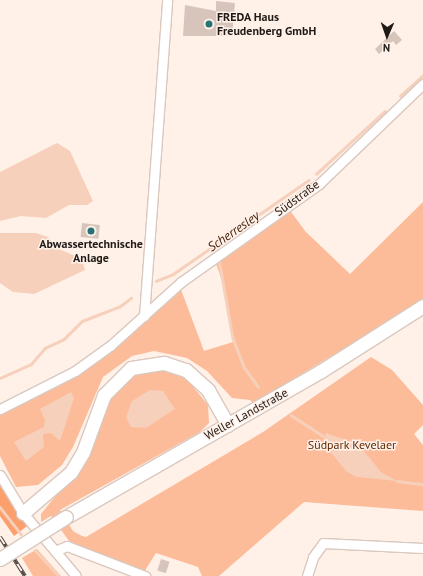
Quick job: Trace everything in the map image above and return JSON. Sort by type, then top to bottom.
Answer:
[{"type":"main road","name":"Weller Landstraße","points":[[0,559],[66,517],[228,424],[423,306]]},
{"type":"main road","points":[[23,513],[71,472],[83,452],[104,395],[131,368],[164,363],[186,370],[208,390],[228,424]]},
{"type":"main road","points":[[0,550],[25,543]]},
{"type":"street","points":[[144,316],[168,0]]},
{"type":"street","name":"Südstraße","points":[[0,409],[74,370],[111,345],[204,264],[319,184],[423,84]]},
{"type":"street","points":[[0,475],[23,513],[76,576]]},
{"type":"street","points":[[307,576],[313,557],[323,543],[423,548]]},
{"type":"street","points":[[55,551],[67,546],[145,576]]},
{"type":"green space","points":[[423,202],[423,301],[253,403],[250,400],[232,398],[207,371],[187,358],[154,351],[132,356],[103,377],[73,447],[62,465],[38,485],[16,487],[0,456],[0,414],[106,354],[180,287],[204,351],[233,342],[224,286],[215,261],[289,209],[305,231],[350,274]]},
{"type":"green space","name":"Südpark Kevelaer","points":[[371,357],[392,370],[423,405],[423,425],[414,434],[423,445],[423,511],[304,502],[219,576],[202,576],[198,567],[156,553],[144,572],[66,543],[69,541],[51,516],[41,522],[41,514],[66,483],[104,404],[130,374],[155,367],[182,373],[208,405],[209,423],[200,432],[60,510],[73,531],[82,536],[86,537],[263,432]]},
{"type":"green space","points":[[37,549],[61,576],[33,576],[22,558]]},
{"type":"shaded area","points":[[57,143],[70,151],[93,201],[87,205],[69,205],[46,218],[21,216],[0,221],[0,172]]},
{"type":"shaded area","points":[[0,233],[36,233],[48,237],[59,249],[82,259],[85,270],[34,294],[13,292],[0,283]]},
{"type":"shaded area","points":[[150,390],[163,391],[175,409],[146,428],[131,427],[126,417],[132,401]]},
{"type":"shaded area","points":[[71,392],[74,398],[60,441],[51,433],[43,434],[44,447],[26,461],[14,442],[44,427],[45,420],[40,409]]},
{"type":"shaded area","points":[[326,433],[359,445],[381,472],[397,481],[357,477],[347,472],[323,443]]},
{"type":"shaded area","points":[[0,486],[27,526],[14,536],[0,516]]},
{"type":"building","name":"FREDA Haus Freudenberg GmbH","points":[[216,1],[235,3],[232,36],[183,36],[185,5],[216,11]]},
{"type":"building","points":[[394,31],[402,40],[396,45],[393,41],[379,54],[375,49]]},
{"type":"building","name":"Abwassertechnische Anlage","points":[[82,223],[100,225],[98,239],[81,237]]},
{"type":"building","points":[[161,559],[170,562],[166,573],[157,570]]},
{"type":"waterway","name":"Scherresley","points":[[400,96],[423,75]]},
{"type":"waterway","name":"Scherresley","points":[[316,174],[385,111]]},
{"type":"waterway","name":"Scherresley","points":[[156,281],[173,274],[309,180]]},
{"type":"waterway","points":[[219,259],[233,338],[244,367],[258,386]]},
{"type":"waterway","name":"Scherresley","points":[[0,378],[31,364],[45,348],[64,339],[82,321],[119,307],[131,298]]},
{"type":"waterway","points":[[291,415],[323,436]]},
{"type":"waterway","points":[[397,481],[423,484]]},
{"type":"waterway","name":"Scherresley","points":[[0,507],[21,534]]},
{"type":"waterway","name":"Scherresley","points":[[35,550],[59,576]]},
{"type":"railway","points":[[0,537],[25,576]]},
{"type":"place","name":"FREDA Haus Freudenberg GmbH","points":[[209,24]]},
{"type":"place","name":"Abwassertechnische Anlage","points":[[91,231]]}]
